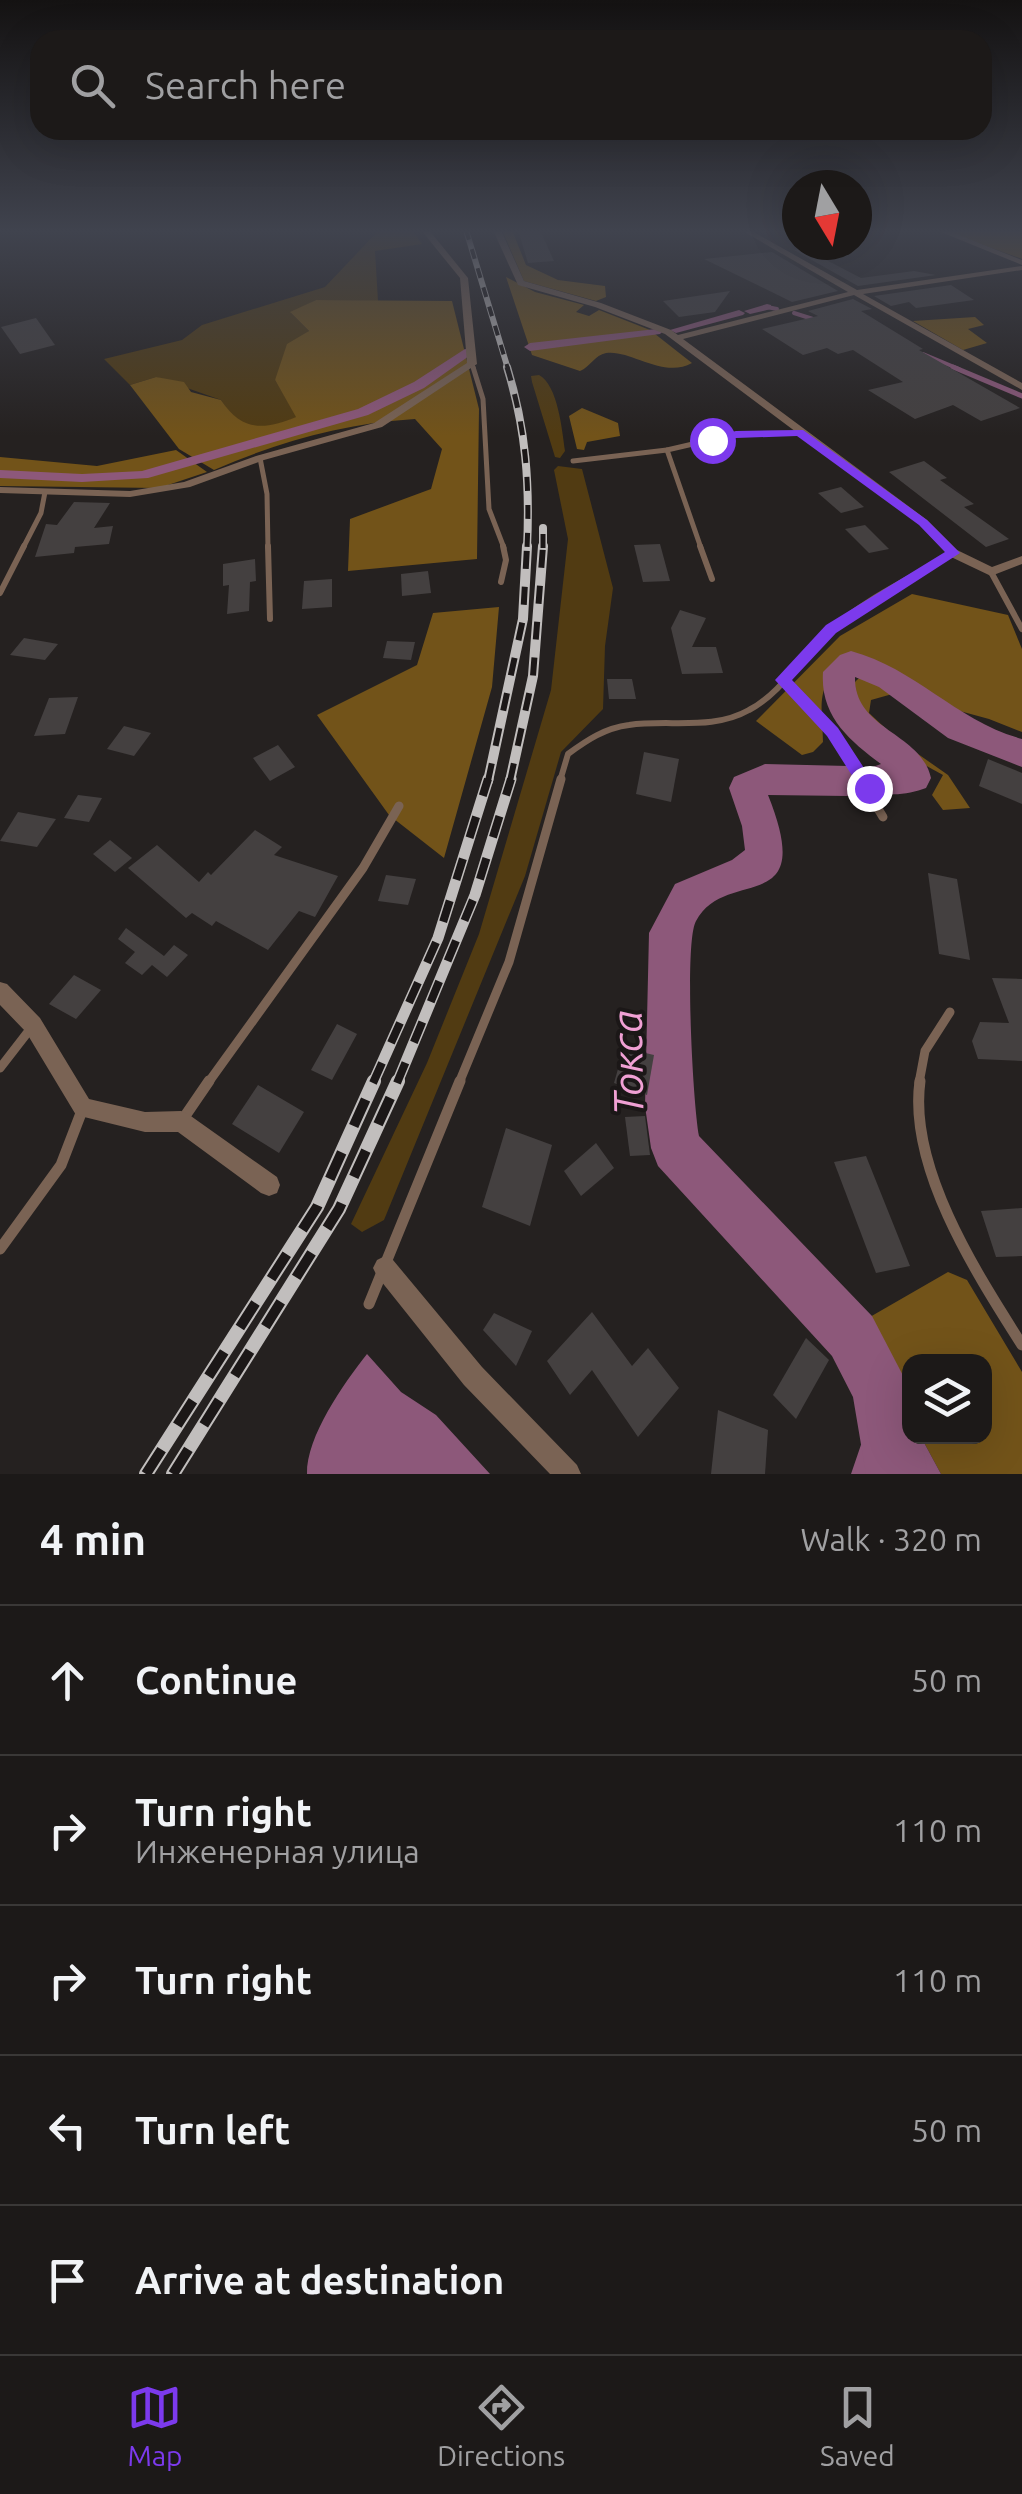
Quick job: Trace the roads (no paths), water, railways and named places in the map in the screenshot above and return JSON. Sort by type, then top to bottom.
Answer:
[{"type":"street","points":[[0,490],[159,492],[378,424],[472,364],[466,299]]},
{"type":"street","points":[[574,299],[653,324],[677,338],[923,522],[953,553],[992,572],[1022,560]]},
{"type":"street","points":[[677,338],[829,299]]},
{"type":"street","points":[[862,299],[1022,387]]},
{"type":"street","points":[[0,991],[34,1025],[84,1108],[146,1122],[181,1122],[269,1186]]},
{"type":"street","points":[[385,1268],[472,1376],[568,1474]]},
{"type":"lane","points":[[472,364],[484,388],[487,409],[484,477],[490,514],[505,544],[506,568],[501,582]]},
{"type":"lane","points":[[573,461],[667,450],[736,434],[800,433]]},
{"type":"lane","points":[[667,450],[712,579]]},
{"type":"lane","points":[[260,458],[268,494],[270,619]]},
{"type":"lane","points":[[0,593],[41,513],[45,492]]},
{"type":"lane","points":[[370,1304],[509,962],[568,754],[588,736],[617,724],[704,722],[736,717],[760,704],[831,629],[953,553]]},
{"type":"lane","points":[[992,572],[1022,629]]},
{"type":"lane","points":[[782,680],[833,732],[883,817]]},
{"type":"lane","points":[[181,1122],[362,868],[399,806]]},
{"type":"lane","points":[[950,1012],[925,1050],[919,1091],[925,1144],[971,1266],[1022,1345]]},
{"type":"lane","points":[[0,1068],[34,1025]]},
{"type":"lane","points":[[0,1249],[58,1172],[78,1137],[84,1108]]},
{"type":"waterway","points":[[767,307],[777,309]]},
{"type":"waterway","points":[[750,311],[767,307]]},
{"type":"waterway","points":[[676,330],[739,313]]},
{"type":"waterway","points":[[794,313],[816,320]]},
{"type":"waterway","points":[[530,347],[656,332]]},
{"type":"waterway","points":[[0,474],[82,478],[143,475],[363,412],[419,385],[465,353]]},
{"type":"waterway","points":[[923,354],[959,369]]},
{"type":"waterway","points":[[953,367],[1022,396]]},
{"type":"waterway","name":"Токса","points":[[880,779],[913,778],[911,768],[860,728],[842,704],[839,672],[851,663],[891,678],[960,728],[1022,753]]},
{"type":"waterway","name":"Токса","points":[[848,781],[765,779],[747,788],[763,834],[762,859],[746,872],[694,893],[679,911],[670,933],[669,1106],[676,1148],[852,1336],[881,1391],[897,1474]]},
{"type":"railway","points":[[487,299],[508,369]]},
{"type":"railway","points":[[507,367],[525,457],[527,548]]},
{"type":"railway","points":[[543,528],[543,546]]},
{"type":"railway","points":[[488,781],[523,619],[527,546]]},
{"type":"railway","points":[[510,781],[533,676],[543,546]]},
{"type":"railway","points":[[373,1083],[438,938],[488,779]]},
{"type":"railway","points":[[397,1083],[475,895],[511,779]]},
{"type":"railway","points":[[146,1474],[317,1207],[374,1081]]},
{"type":"railway","points":[[173,1474],[339,1209],[398,1081]]}]
